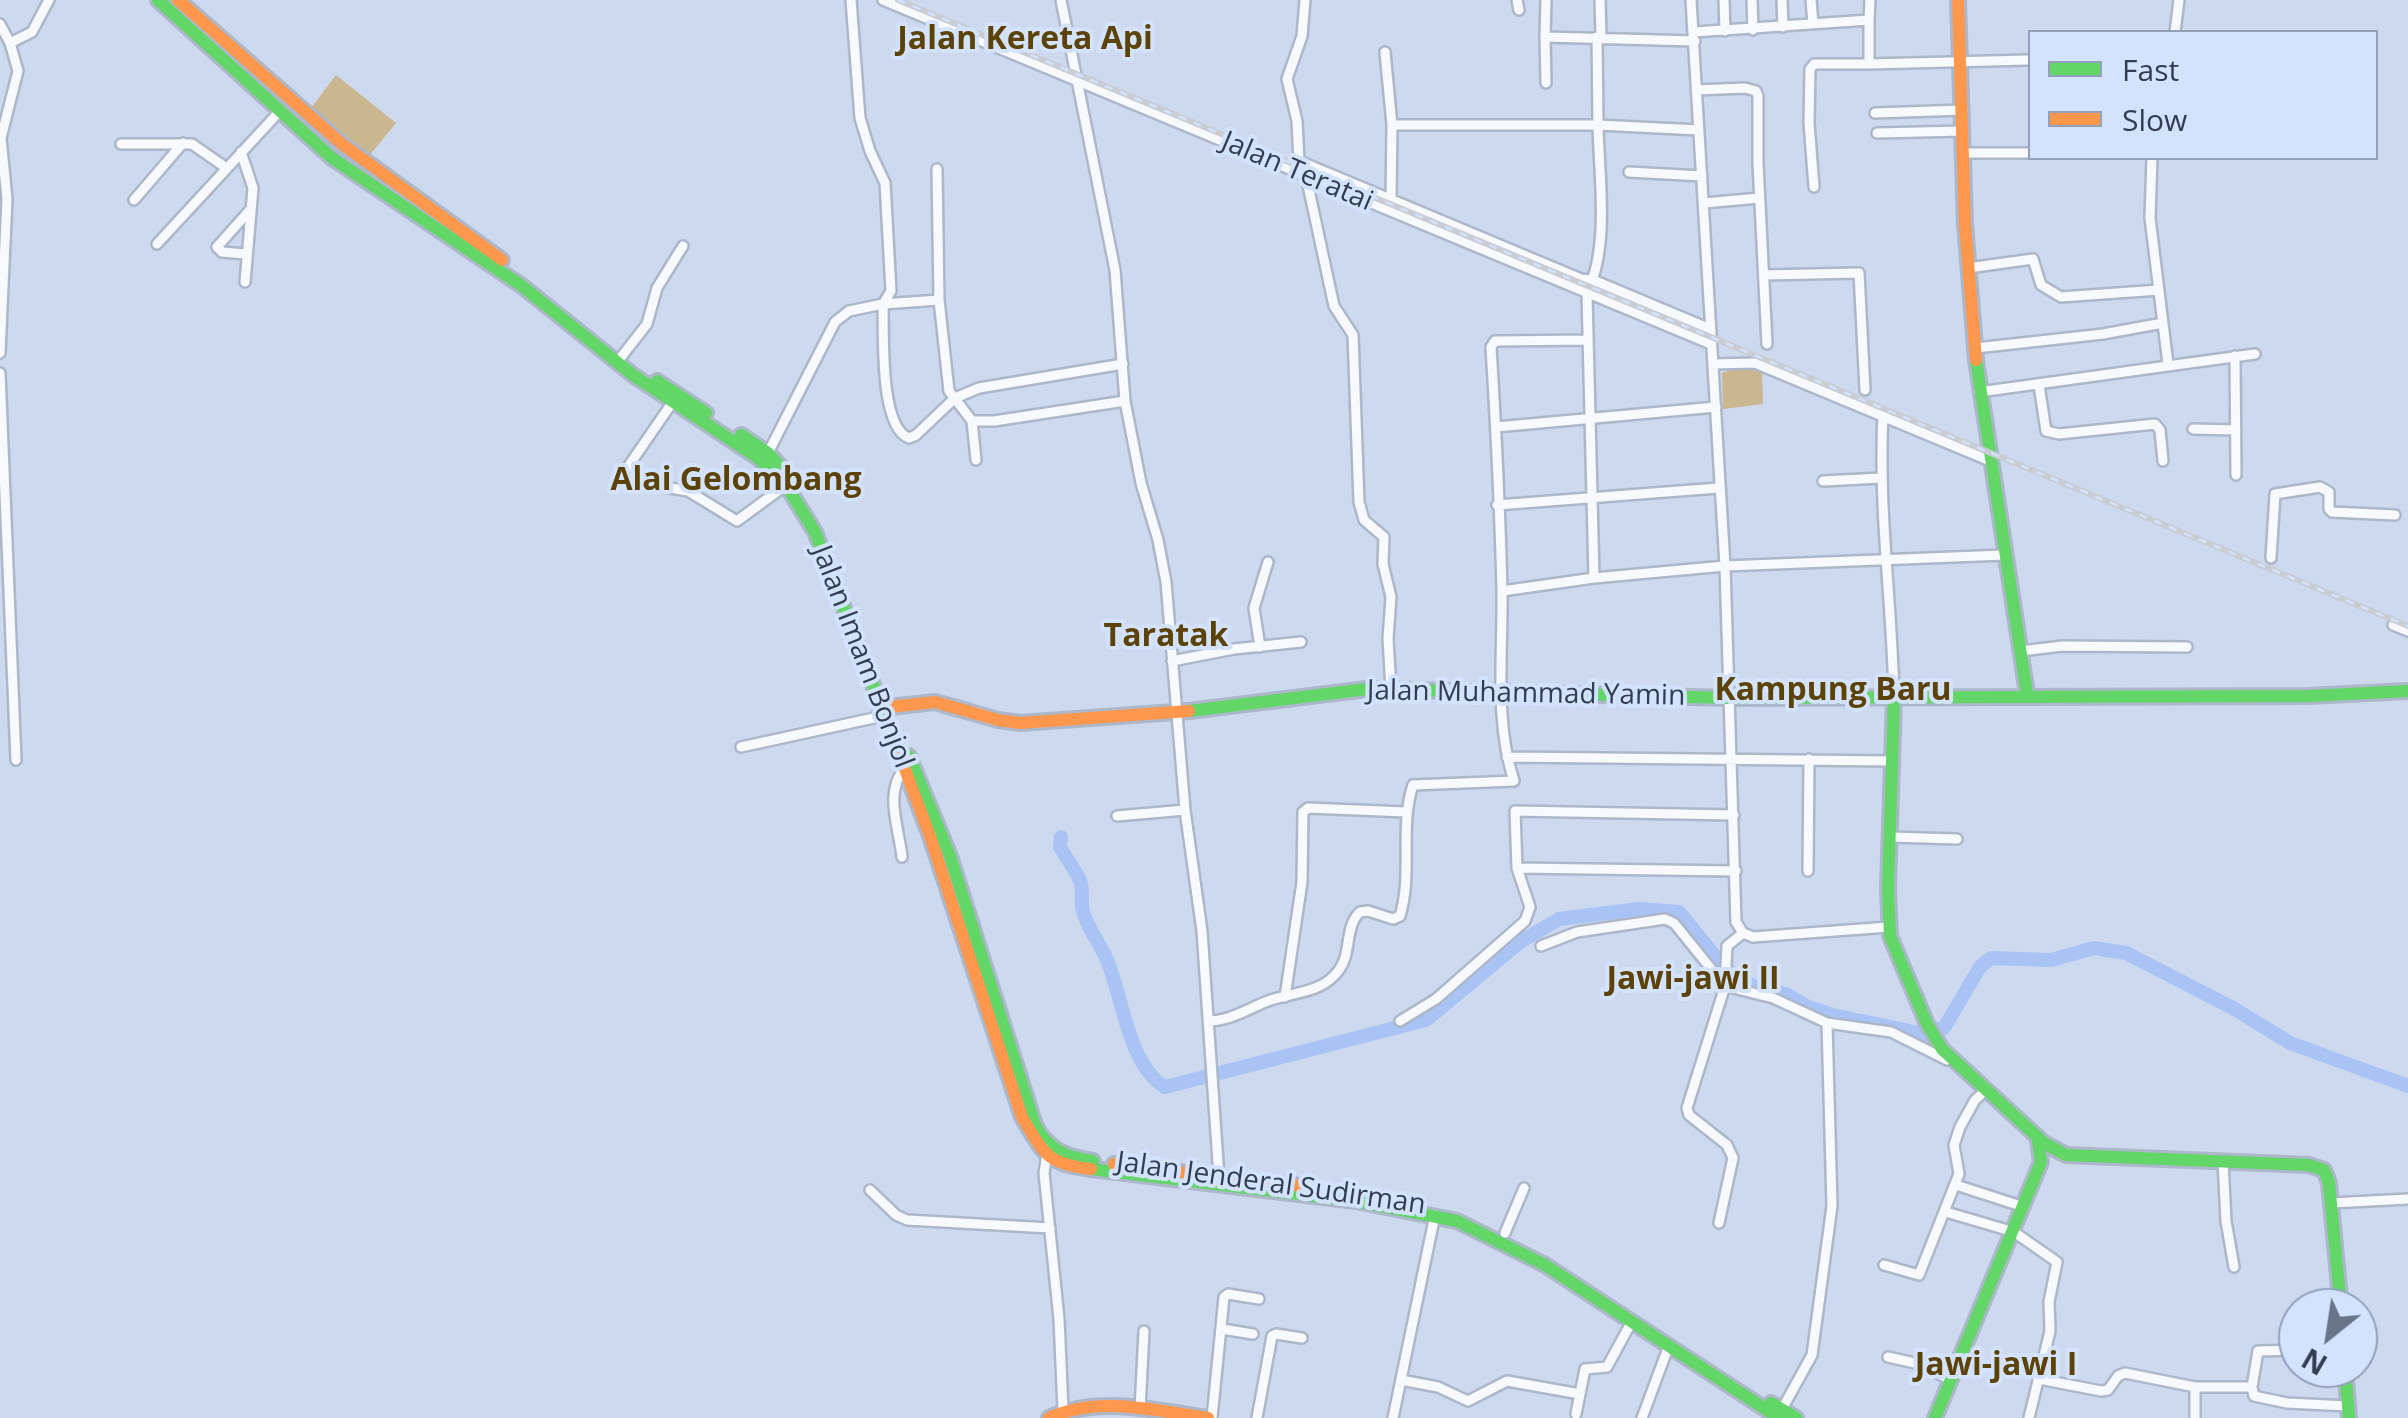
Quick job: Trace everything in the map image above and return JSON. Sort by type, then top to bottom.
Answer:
[{"type":"main road","name":"Jalan Imam Bonjol","points":[[158,0],[332,158],[447,226]]},
{"type":"main road","points":[[1958,0],[1968,268],[1979,392],[2027,694]]},
{"type":"main road","name":"Jalan Imam Bonjol","points":[[183,2],[342,144],[522,286],[758,458],[786,485],[804,510],[832,566]]},
{"type":"main road","points":[[222,58],[233,48]]},
{"type":"main road","points":[[313,143],[323,128]]},
{"type":"main road","points":[[332,158],[342,144]]},
{"type":"main road","name":"Jalan Imam Bonjol","points":[[586,332],[672,402],[768,453],[810,503],[904,769],[944,859]]},
{"type":"main road","name":"Jalan Muhammad Yamin","points":[[884,710],[910,702],[936,702],[1006,723],[1179,712],[1391,689],[1894,704],[1912,697],[2308,696],[2408,690]]},
{"type":"main road","points":[[1894,704],[1888,926],[1928,1024],[1942,1048],[2046,1145],[2066,1155]]},
{"type":"main road","name":"Jalan Imam Bonjol","points":[[884,710],[944,859],[989,997],[1048,1155]]},
{"type":"main road","points":[[1935,1418],[2041,1162],[2042,1152],[2032,1131]]},
{"type":"main road","name":"Jalan Jenderal Sudirman","points":[[1048,1155],[1156,1174],[1437,1206],[1505,1233],[1549,1257],[1668,1348],[1780,1415],[1796,1418]]},
{"type":"main road","points":[[2041,1162],[2066,1155],[2317,1166],[2327,1176],[2339,1288]]},
{"type":"main road","name":"Jalan Jenderal Sudirman","points":[[1156,1174],[1220,1177],[1356,1196],[1458,1220],[1502,1240],[1602,1298],[1780,1415]]},
{"type":"main road","points":[[1050,1418],[1063,1410],[1140,1409],[1210,1418]]},
{"type":"street","points":[[10,43],[32,32],[49,0]]},
{"type":"street","points":[[851,0],[860,118],[870,151],[886,182],[891,282],[889,298],[883,304],[886,382],[893,424],[900,435],[916,435],[955,398],[992,384],[1122,364]]},
{"type":"street","name":"Jalan Teratai","points":[[882,0],[1711,344]]},
{"type":"street","points":[[1062,0],[1115,270],[1125,402],[1166,582],[1185,810],[1202,931],[1220,1177]]},
{"type":"street","points":[[1305,0],[1302,36],[1286,79],[1297,122],[1300,162],[1710,329]]},
{"type":"street","points":[[1546,0],[1546,82]]},
{"type":"street","points":[[1594,578],[1587,294],[1593,280],[1600,226],[1600,0]]},
{"type":"street","points":[[1691,0],[1724,566],[1736,918],[1743,934]]},
{"type":"street","points":[[1724,0],[1725,31]]},
{"type":"street","points":[[1752,0],[1753,30]]},
{"type":"street","points":[[1782,0],[1783,27]]},
{"type":"street","points":[[1811,0],[1813,24]]},
{"type":"street","points":[[1869,64],[1870,0]]},
{"type":"street","points":[[2175,30],[2180,0]]},
{"type":"street","points":[[1545,36],[1694,37],[1869,20]]},
{"type":"street","points":[[0,24],[18,71],[1,138],[7,199],[0,354]]},
{"type":"street","points":[[1384,52],[1392,125],[1391,200]]},
{"type":"street","points":[[1814,187],[1808,123],[1810,69],[1814,64],[2028,60]]},
{"type":"street","points":[[1696,90],[1756,91],[1766,344]]},
{"type":"street","points":[[1875,113],[1963,110]]},
{"type":"street","points":[[157,244],[279,112]]},
{"type":"street","points":[[1392,125],[1598,125],[1699,130]]},
{"type":"street","points":[[1877,132],[1962,131]]},
{"type":"street","points":[[121,144],[183,143],[203,149],[224,168]]},
{"type":"street","points":[[134,200],[183,143]]},
{"type":"street","points":[[241,152],[252,179],[245,282]]},
{"type":"street","points":[[1962,153],[2028,153]]},
{"type":"street","points":[[2152,160],[2150,218],[2168,364]]},
{"type":"street","points":[[937,169],[939,300],[949,391],[972,421],[976,460]]},
{"type":"street","points":[[1629,172],[1702,176]]},
{"type":"street","points":[[1306,176],[1334,306],[1353,335],[1359,502],[1364,520],[1384,538],[1383,564],[1391,596],[1391,689]]},
{"type":"street","points":[[1704,202],[1759,198]]},
{"type":"street","points":[[246,254],[222,252],[217,247],[250,210]]},
{"type":"street","points":[[622,356],[647,324],[655,292],[683,246]]},
{"type":"street","points":[[1968,268],[2033,259],[2042,285],[2061,297],[2159,290]]},
{"type":"street","points":[[1764,276],[1859,273],[1865,390]]},
{"type":"street","points":[[768,453],[835,322],[849,311],[939,300]]},
{"type":"street","points":[[1976,348],[2162,323]]},
{"type":"street","points":[[1208,1022],[1322,986],[1338,972],[1347,952],[1350,926],[1360,912],[1393,919],[1400,916],[1407,872],[1406,812],[1414,784],[1514,781],[1507,757],[1501,691],[1502,591],[1493,343],[1587,340]]},
{"type":"street","points":[[1979,392],[2255,354]]},
{"type":"street","points":[[2235,356],[2236,475]]},
{"type":"street","points":[[1713,364],[1755,363],[1988,460]]},
{"type":"street","points":[[0,373],[16,760]]},
{"type":"street","points":[[2039,385],[2046,430],[2059,434],[2155,424],[2160,430],[2163,461]]},
{"type":"street","points":[[672,402],[623,480],[688,491],[737,521],[786,485]]},
{"type":"street","points":[[972,421],[994,422],[1125,402]]},
{"type":"street","points":[[1496,427],[1716,407]]},
{"type":"street","points":[[1883,415],[1881,478],[1894,704]]},
{"type":"street","points":[[2192,429],[2236,430]]},
{"type":"street","points":[[1823,481],[1881,478]]},
{"type":"street","points":[[1497,506],[1718,488]]},
{"type":"street","points":[[2271,558],[2275,494],[2324,488],[2329,492],[2332,512],[2395,515]]},
{"type":"street","points":[[1502,591],[1724,566],[2004,555]]},
{"type":"street","points":[[1260,647],[1254,608],[1268,562]]},
{"type":"street","points":[[2392,625],[2408,632]]},
{"type":"street","points":[[1172,662],[1301,642]]},
{"type":"street","points":[[2021,651],[2062,646],[2187,646]]},
{"type":"street","points":[[741,747],[884,710]]},
{"type":"street","points":[[1507,757],[1892,761]]},
{"type":"street","points":[[1808,872],[1810,758]]},
{"type":"street","points":[[902,857],[892,792],[904,769]]},
{"type":"street","points":[[1285,997],[1302,882],[1303,812],[1308,808],[1406,812]]},
{"type":"street","points":[[1118,816],[1185,810]]},
{"type":"street","points":[[1400,1021],[1436,999],[1525,921],[1530,907],[1517,868],[1515,811],[1734,815]]},
{"type":"street","points":[[1891,837],[1957,838]]},
{"type":"street","points":[[1517,868],[1736,871]]},
{"type":"street","points":[[1541,946],[1578,932],[1666,918],[1725,985],[1764,994],[1826,1023],[1891,1032],[1936,1052],[1958,1067]]},
{"type":"street","points":[[1718,1224],[1733,1158],[1727,1145],[1688,1115],[1687,1108],[1725,985],[1729,942],[1743,934],[1758,937],[1888,926]]},
{"type":"street","points":[[1780,1415],[1812,1356],[1832,1206],[1826,1023]]},
{"type":"street","points":[[1884,1264],[1919,1275],[1956,1185],[1956,1140],[1967,1111],[1986,1090]]},
{"type":"street","points":[[1048,1155],[1063,1410]]},
{"type":"street","points":[[2223,1161],[2226,1222],[2234,1268]]},
{"type":"street","points":[[1956,1185],[2024,1207]]},
{"type":"street","points":[[1505,1233],[1524,1188]]},
{"type":"street","points":[[870,1190],[907,1220],[1050,1228]]},
{"type":"street","points":[[2330,1204],[2408,1200]]},
{"type":"street","points":[[1946,1212],[2014,1232],[2057,1262],[2049,1302],[2050,1331],[2029,1418]]},
{"type":"street","points":[[1394,1418],[1435,1216]]},
{"type":"street","points":[[1210,1418],[1226,1295],[1259,1299]]},
{"type":"street","points":[[1576,1414],[1585,1369],[1609,1365],[1631,1323]]},
{"type":"street","points":[[1222,1329],[1253,1334]]},
{"type":"street","points":[[1140,1409],[1144,1331]]},
{"type":"street","points":[[1258,1418],[1272,1336],[1302,1338]]},
{"type":"street","points":[[1642,1418],[1668,1348]]},
{"type":"street","points":[[2278,1350],[2258,1351],[2254,1396],[2349,1412]]},
{"type":"street","points":[[1888,1357],[1919,1364],[1951,1380]]},
{"type":"street","points":[[2038,1379],[2101,1391],[2108,1390],[2125,1373],[2196,1387],[2252,1387]]},
{"type":"street","points":[[1401,1380],[1438,1387],[1468,1401],[1506,1380],[1580,1394]]},
{"type":"street","points":[[2195,1418],[2196,1387]]},
{"type":"shaded area","points":[[336,75],[396,123],[370,155],[311,108]]},
{"type":"shaded area","points":[[1740,367],[1762,372],[1763,404],[1723,409],[1722,373]]},
{"type":"waterway","points":[[1061,837],[1060,847],[1080,881],[1085,918],[1113,975],[1135,1047],[1153,1077],[1165,1087],[1426,1020],[1520,942],[1559,919],[1639,909],[1679,912],[1719,961],[1738,979],[1756,987],[1786,994],[1833,1015],[1924,1034],[1944,1028],[1980,967],[1991,958],[2051,960],[2094,948],[2126,953],[2233,1008],[2290,1043],[2408,1086]]},
{"type":"railway","points":[[898,0],[2408,626]]},
{"type":"traffic: fast","points":[[158,0],[332,158],[522,286],[633,375],[758,458],[786,485],[815,532],[894,740]]},
{"type":"traffic: fast","points":[[1976,360],[2027,694]]},
{"type":"traffic: fast","points":[[657,381],[706,413]]},
{"type":"traffic: fast","points":[[741,435],[768,453],[796,483]]},
{"type":"traffic: fast","points":[[1189,711],[1367,689],[1730,698],[2308,696],[2408,691]]},
{"type":"traffic: fast","points":[[1894,697],[1890,936],[1927,1024],[1942,1049],[2044,1143],[2066,1155],[2309,1165],[2324,1170],[2329,1183],[2339,1288]]},
{"type":"traffic: fast","points":[[909,756],[950,856],[1035,1125],[1059,1151],[1093,1161]]},
{"type":"traffic: fast","points":[[1935,1418],[2041,1162],[2038,1141]]},
{"type":"traffic: fast","points":[[1091,1169],[1356,1201],[1457,1221],[1545,1265],[1779,1418]]},
{"type":"traffic: fast","points":[[2347,1388],[2349,1418]]},
{"type":"traffic: fast","points":[[1771,1403],[1796,1418]]},
{"type":"traffic: slow","points":[[178,0],[342,144],[502,260]]},
{"type":"traffic: slow","points":[[1958,0],[1965,224],[1976,360]]},
{"type":"traffic: slow","points":[[880,708],[935,702],[1020,723],[1189,711]]},
{"type":"traffic: slow","points":[[894,740],[930,836],[1022,1117],[1048,1155],[1065,1164],[1091,1169]]},
{"type":"traffic: slow","points":[[1114,1164],[1202,1175]]},
{"type":"traffic: slow","points":[[1228,1178],[1311,1187]]},
{"type":"traffic: slow","points":[[1049,1418],[1068,1411],[1108,1406],[1208,1418]]},
{"type":"district","name":"Jalan Kereta Api","points":[[1025,40]]},
{"type":"district","name":"Alai Gelombang","points":[[736,481]]},
{"type":"district","name":"Taratak","points":[[1166,637]]},
{"type":"district","name":"Kampung Baru","points":[[1833,691]]},
{"type":"district","name":"Jawi-jawi II","points":[[1693,980]]},
{"type":"district","name":"Jawi-jawi I","points":[[1996,1366]]}]
